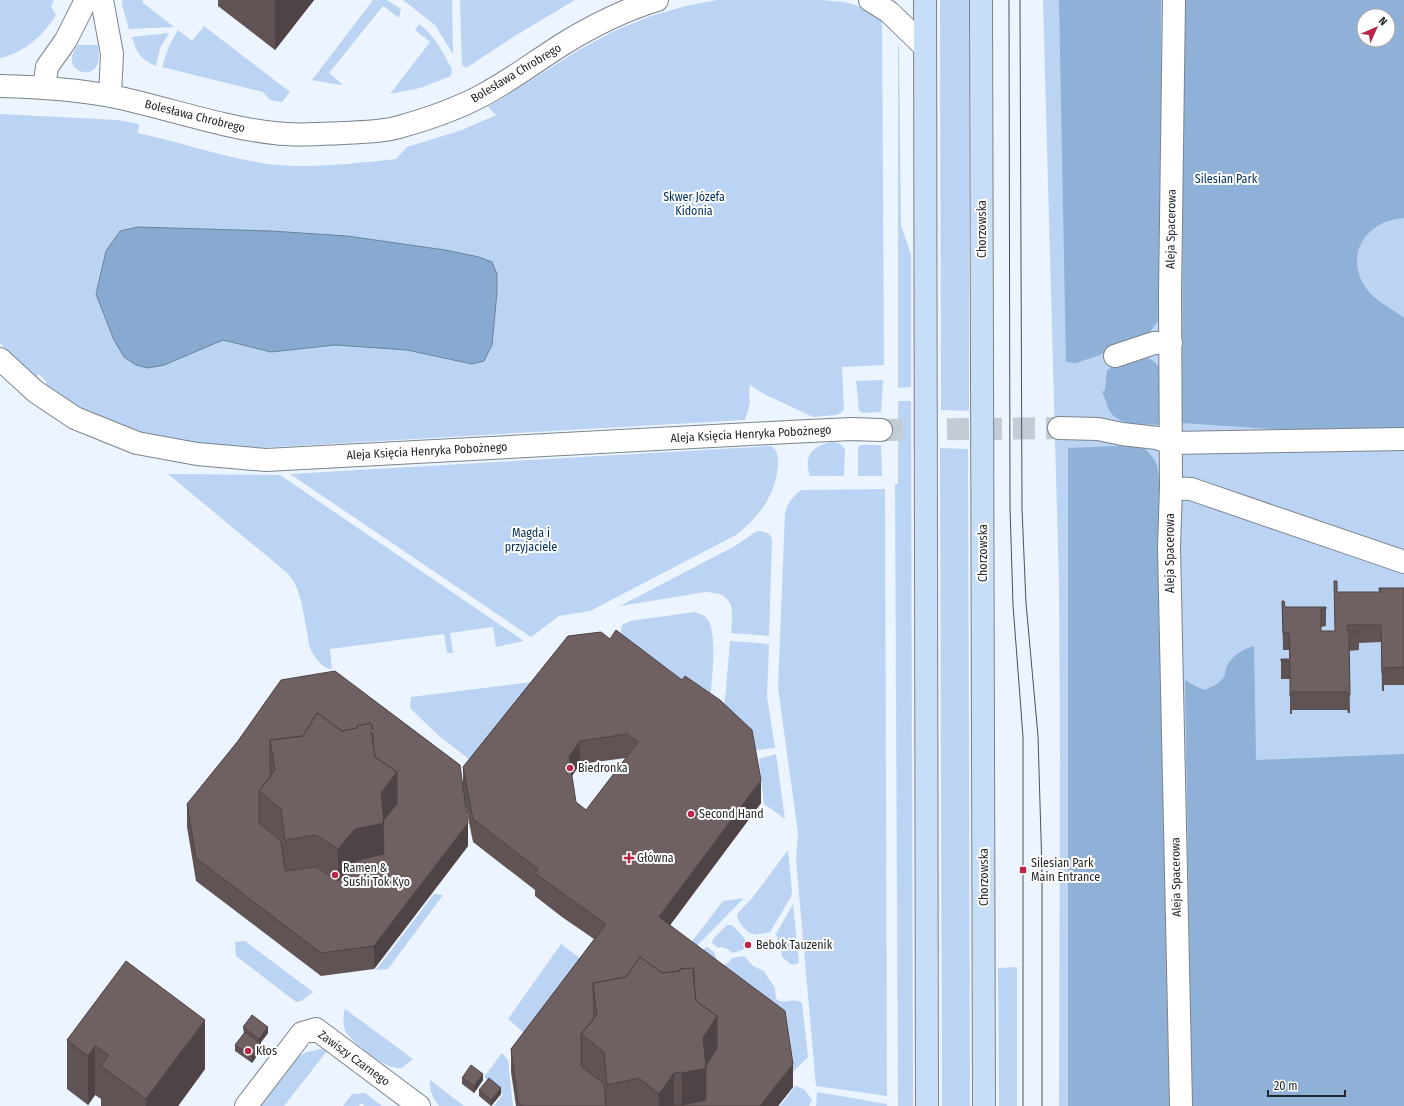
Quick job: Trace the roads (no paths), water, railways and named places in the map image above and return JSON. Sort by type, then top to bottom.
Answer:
[{"type":"main road","points":[[925,0],[927,1106]]},
{"type":"main road","name":"Chorzowska","points":[[981,0],[984,1106]]},
{"type":"street","points":[[44,87],[47,67],[66,40],[86,0]]},
{"type":"street","points":[[102,0],[112,54],[110,96]]},
{"type":"street","name":"Bolesława Chrobrego","points":[[0,86],[44,87],[110,96],[241,128],[274,133],[316,135],[353,133],[396,128],[434,117],[471,101],[491,90],[564,43],[602,22],[641,5],[657,0]]},
{"type":"street","points":[[870,0],[889,12],[925,46]]},
{"type":"street","name":"Aleja Spacerowa","points":[[1174,0],[1170,287],[1171,488],[1169,547],[1180,1106]]},
{"type":"street","points":[[1115,356],[1154,343],[1171,343]]},
{"type":"street","name":"Aleja Księcia Henryka Pobożnego","points":[[0,359],[36,392],[76,418],[137,443],[197,454],[266,460],[789,432],[852,429],[881,430]]},
{"type":"street","points":[[1059,428],[1098,429],[1122,434],[1157,438],[1170,443],[1404,439]]},
{"type":"street","points":[[1171,488],[1191,489],[1404,562]]},
{"type":"street","name":"Zawiszy Czarnego","points":[[246,1106],[302,1033],[316,1029],[419,1106]]},
{"type":"tunnel","points":[[881,430],[1059,428]]},
{"type":"tram line","points":[[1009,0],[1010,508],[1013,605],[1023,737],[1023,1106]]},
{"type":"tram line","points":[[1020,0],[1022,509],[1026,603],[1038,736],[1042,871],[1042,1106]]},
{"type":"place","name":"Biedronka","points":[[570,768]]},
{"type":"place","name":"Second Hand","points":[[691,814]]},
{"type":"place","name":"Główna","points":[[629,858]]},
{"type":"place","name":"Silesian Park Main Entrance","points":[[1023,870]]},
{"type":"place","name":"Ramen & Sushi Tok Kyo","points":[[335,875]]},
{"type":"place","name":"Bebok Tauzenik","points":[[748,945]]},
{"type":"place","name":"Kłos","points":[[248,1051]]},
{"type":"park label","name":"Silesian Park","points":[[1226,179]]},
{"type":"park label","name":"Skwer Józefa Kidonia","points":[[694,204]]},
{"type":"park label","name":"Magda i przyjaciele","points":[[531,540]]}]
